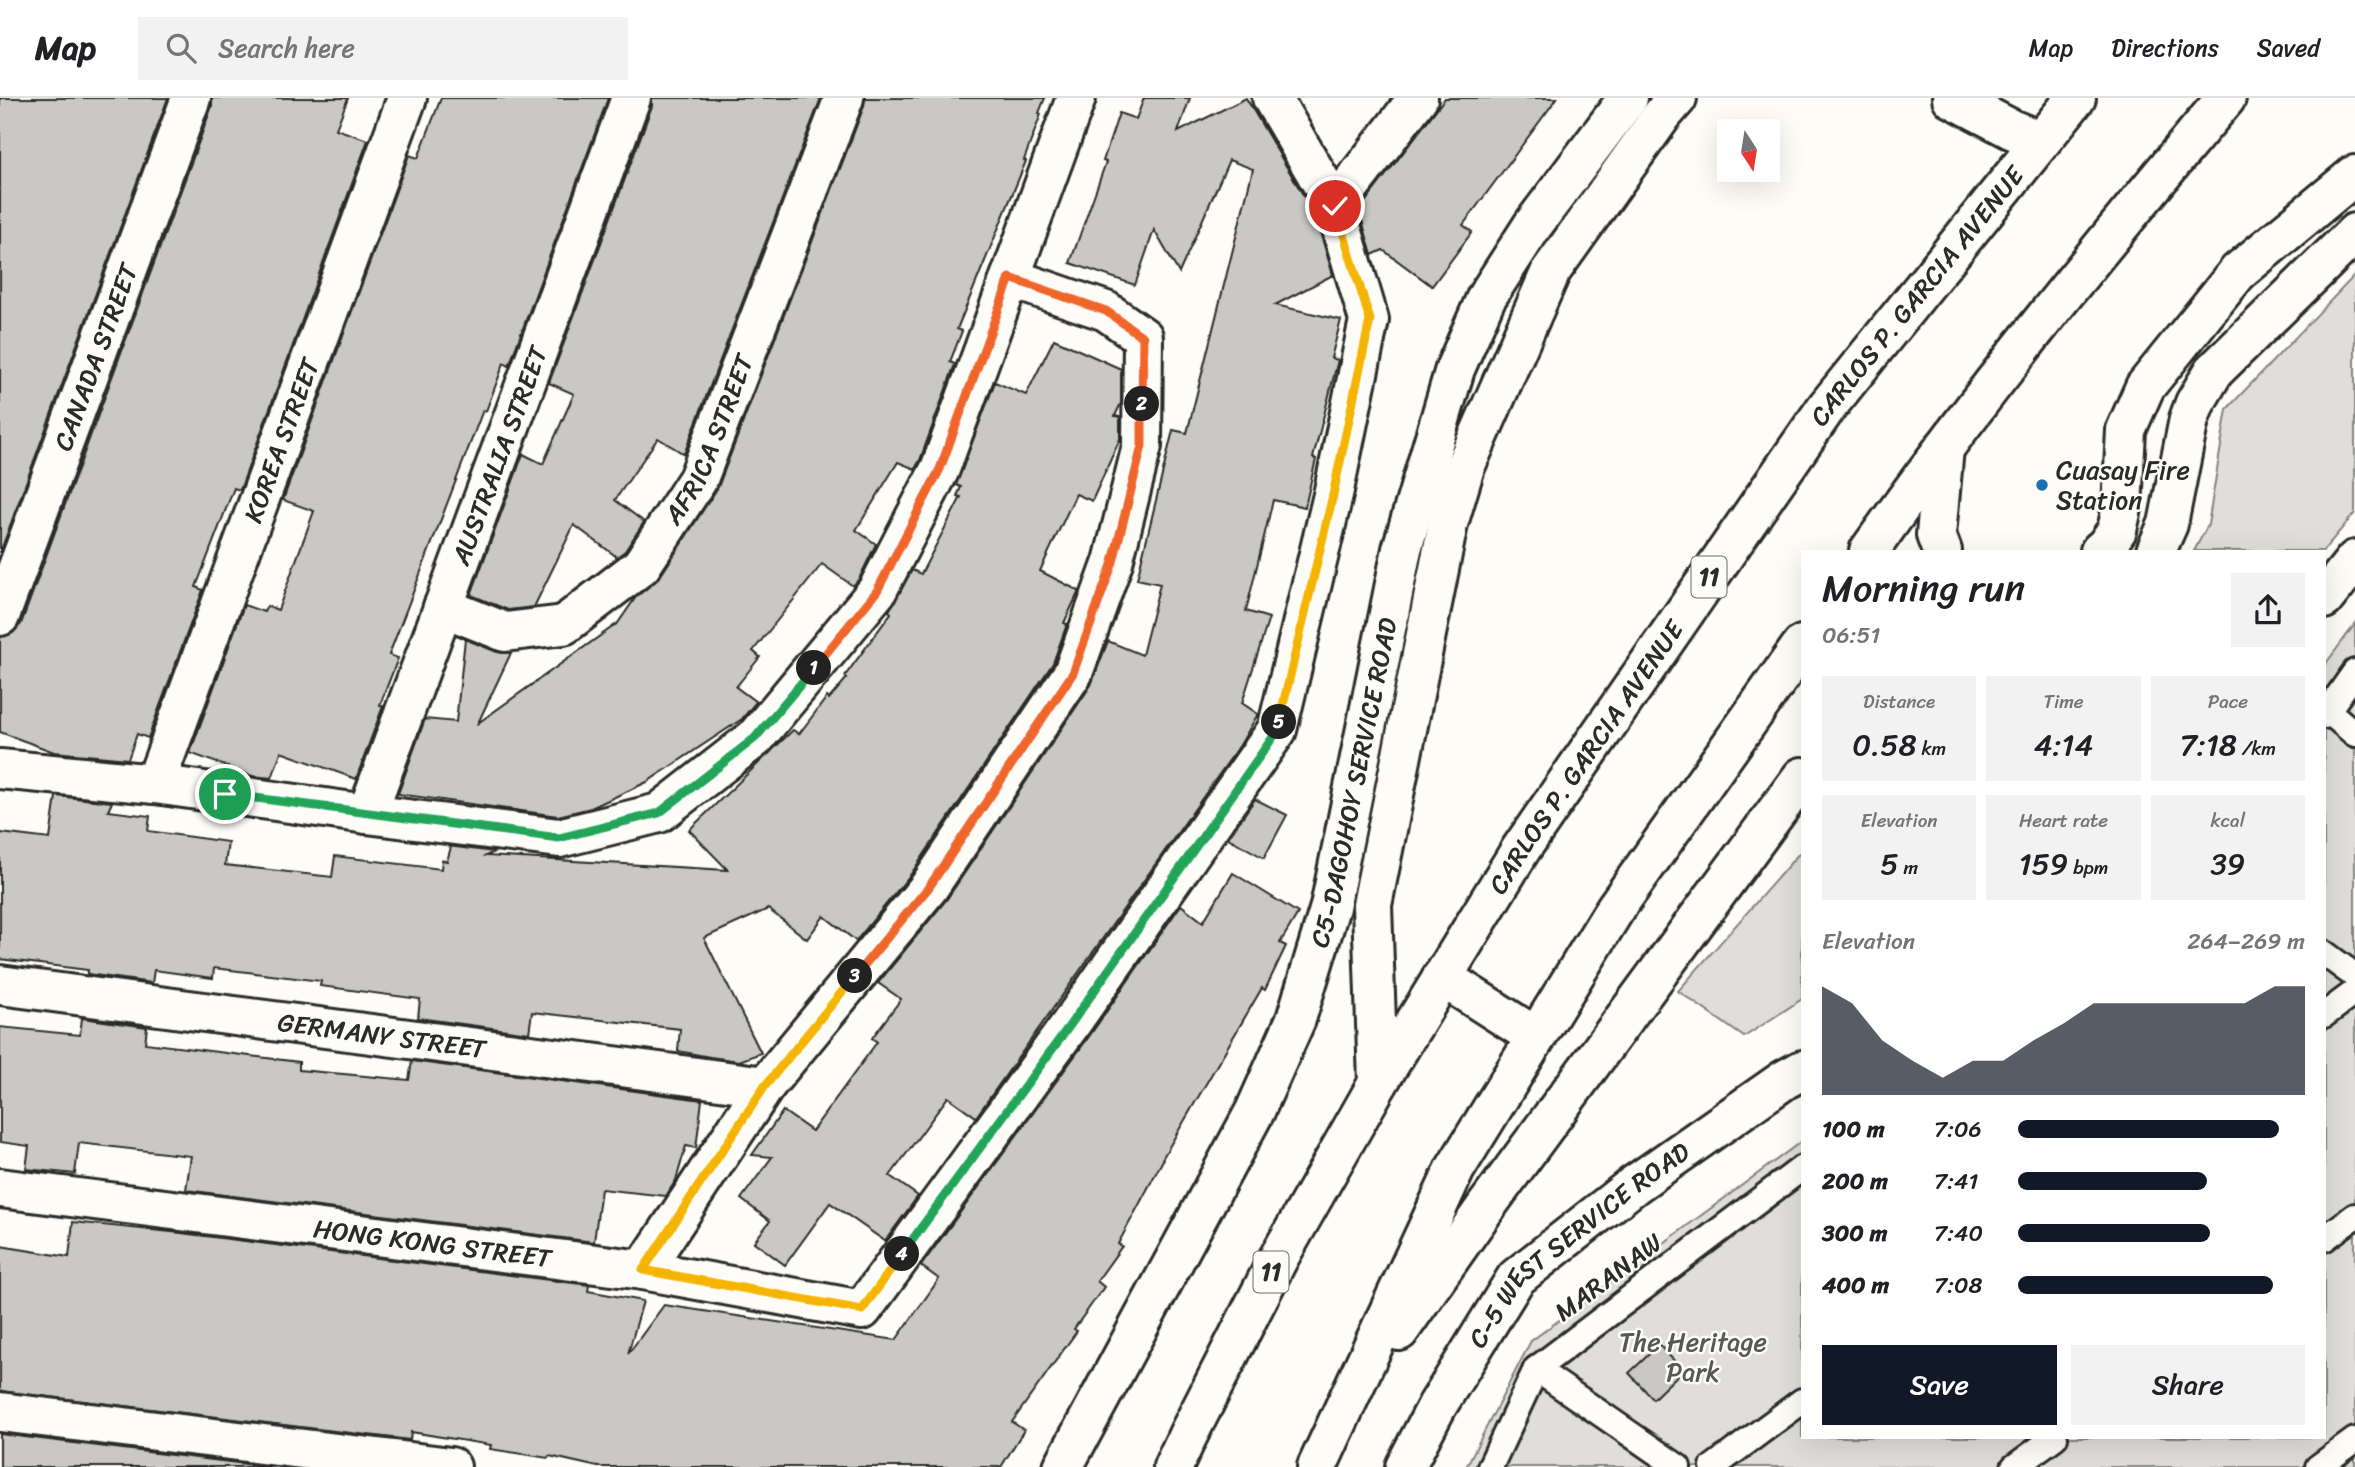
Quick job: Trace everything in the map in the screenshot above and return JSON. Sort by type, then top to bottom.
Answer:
[{"type":"street","name":"CANADA STREET","points":[[0,616],[191,98]]},
{"type":"street","name":"KOREA STREET","points":[[155,784],[407,98]]},
{"type":"street","name":"AUSTRALIA STREET","points":[[367,814],[631,98]]},
{"type":"street","name":"AFRICA STREET","points":[[443,607],[505,632],[564,625],[641,566],[698,478],[844,98]]},
{"type":"street","points":[[0,769],[155,784],[559,838],[659,813],[755,738],[877,591],[940,469],[1076,98]]},
{"type":"street","points":[[1272,98],[1335,206],[1418,98]]},
{"type":"street","name":"C5-DAGOHOY SERVICE ROAD","points":[[1063,1467],[1255,1111],[1296,1019],[1330,907],[1402,549],[1455,369],[1486,299],[1513,256],[1628,98]]},
{"type":"street","points":[[1378,1083],[1371,905],[1448,524],[1465,467],[1551,271],[1677,98]]},
{"type":"street","points":[[1952,98],[2040,141]]},
{"type":"street","name":"CARLOS P. GARCIA AVENUE","points":[[1173,1467],[1278,1259],[1378,1083],[1521,849],[1826,408],[2076,98]]},
{"type":"street","points":[[1870,550],[1944,446],[2226,98]]},
{"type":"street","points":[[2102,550],[2117,530],[2122,508],[2126,430],[2145,387],[2238,272],[2355,175]]},
{"type":"street","name":"HONG KONG STREET","points":[[0,1188],[643,1270],[862,1310],[1070,1025],[1278,730],[1333,495],[1370,320],[1335,206]]},
{"type":"street","points":[[2156,550],[2168,524],[2189,419],[2214,371],[2355,233]]},
{"type":"street","points":[[643,1270],[765,1086],[929,887],[1073,673],[1113,562],[1142,446],[1143,337],[1106,311],[1010,278]]},
{"type":"street","points":[[1938,546],[1944,446]]},
{"type":"street","points":[[2326,596],[2355,560]]},
{"type":"street","points":[[1317,1467],[1455,1169],[1615,909],[1801,646]]},
{"type":"street","points":[[1342,1413],[1488,1204],[1801,778]]},
{"type":"street","points":[[1442,977],[1536,1037]]},
{"type":"street","name":"GERMANY STREET","points":[[0,985],[765,1086]]},
{"type":"street","name":"C-5 WEST SERVICE ROAD","points":[[1405,1467],[1437,1406],[1516,1278],[1634,1185],[1801,1071]]},
{"type":"street","points":[[0,1412],[451,1467]]},
{"type":"lane","points":[[2355,672],[2326,713],[2355,734]]},
{"type":"lane","points":[[2326,954],[2355,976]]},
{"type":"lane","points":[[2326,1014],[2355,992]]},
{"type":"lane","name":"MARANAW","points":[[1490,1467],[1536,1369],[1801,1169]]},
{"type":"lane","points":[[2326,1238],[2355,1216]]},
{"type":"lane","points":[[1536,1369],[1678,1467]]},
{"type":"lane","points":[[1713,1467],[1801,1402]]},
{"type":"lane","points":[[2014,1467],[2052,1439]]},
{"type":"lane","points":[[2318,1467],[2355,1440]]},
{"type":"green space","points":[[2355,275],[2355,513],[2324,550],[2195,550],[2208,525],[2227,409]]},
{"type":"green space","name":"The Heritage Park","points":[[2355,624],[2355,1467],[1466,1467],[1531,1341],[1801,1142],[1801,1439],[2326,1439],[2326,663]]},
{"type":"green space","points":[[1801,851],[1801,1000],[1744,1037],[1678,991]]},
{"type":"building","points":[[0,98],[168,98],[0,553]]},
{"type":"building","points":[[212,98],[348,98],[336,129],[368,140],[240,490],[234,488],[196,587],[203,590],[148,738],[137,734],[128,759],[54,752],[0,732],[0,637],[13,633],[21,624],[212,106]]},
{"type":"building","points":[[441,98],[608,98],[509,366],[504,363],[486,411],[483,410],[389,655],[398,658],[356,779],[281,752],[272,778],[252,776],[190,753],[244,605],[264,612],[267,606],[278,610],[314,511],[283,500],[409,155],[418,158]]},
{"type":"building","points":[[652,98],[821,98],[684,454],[658,438],[615,500],[644,522],[625,551],[617,557],[574,525],[534,607],[508,610],[471,595],[523,454],[543,464],[574,394],[549,383],[652,106]]},
{"type":"building","points":[[865,98],[1045,98],[1024,160],[1026,161],[957,329],[962,331],[950,362],[955,364],[920,460],[915,469],[898,462],[856,530],[876,544],[859,579],[853,586],[822,564],[753,651],[760,657],[736,687],[756,702],[742,719],[647,782],[591,808],[558,816],[398,794],[425,719],[456,722],[465,639],[497,652],[511,653],[478,723],[618,623],[636,597],[659,578],[718,487]]},
{"type":"building","points":[[1144,98],[1190,98],[1178,132],[1246,98],[1315,215],[1333,275],[1275,305],[1341,320],[1331,358],[1338,360],[1313,458],[1316,459],[1305,507],[1273,500],[1246,611],[1269,618],[1242,703],[1258,714],[1240,745],[976,1117],[948,1097],[890,1176],[918,1196],[885,1241],[830,1203],[785,1265],[754,1242],[770,1221],[741,1199],[772,1157],[752,1155],[783,1111],[812,1131],[877,1042],[872,1038],[901,999],[878,983],[947,899],[1091,685],[1108,641],[1142,655],[1160,584],[1137,579],[1173,430],[1187,433],[1253,169],[1229,160],[1179,273],[1154,230],[1135,285],[1070,263],[1106,162],[1103,161],[1119,113],[1136,119]]},
{"type":"building","points":[[1445,98],[1557,98],[1463,225],[1472,232],[1432,286],[1383,250],[1372,255],[1359,210]]},
{"type":"building","points":[[1054,339],[1121,369],[1121,403],[1115,416],[1120,417],[1120,439],[1092,501],[1076,494],[1040,571],[1079,591],[1064,623],[1067,624],[1053,663],[911,874],[856,941],[824,916],[807,939],[768,909],[704,938],[761,1053],[739,1061],[710,1057],[678,1051],[680,1029],[532,1012],[529,1033],[418,1018],[420,999],[320,986],[321,981],[214,968],[213,978],[154,970],[152,983],[87,974],[88,970],[0,959],[0,833],[50,839],[56,796],[112,802],[108,811],[150,816],[148,831],[228,842],[225,865],[332,877],[335,856],[441,869],[442,860],[447,861],[451,847],[448,846],[494,852],[486,856],[728,870],[689,830],[793,730],[799,734],[827,697],[829,699],[847,678],[845,676],[891,613],[889,611],[912,570],[921,574],[961,497],[957,496],[961,487],[956,485],[995,382],[1026,395]]},
{"type":"building","points":[[1255,799],[1287,815],[1264,858],[1228,838]]},
{"type":"building","points":[[1233,873],[1298,913],[1280,943],[1286,946],[1265,990],[1262,988],[1162,1159],[1118,1244],[1122,1246],[1097,1281],[1104,1287],[1074,1329],[1077,1331],[1012,1422],[1024,1430],[1001,1467],[598,1467],[549,1456],[548,1458],[490,1449],[491,1445],[411,1432],[410,1440],[0,1391],[0,1246],[69,1257],[73,1222],[181,1233],[589,1285],[588,1291],[643,1301],[628,1354],[664,1305],[896,1340],[939,1279],[921,1266],[1088,1038],[1181,905],[1203,922]]},
{"type":"building","points":[[82,1018],[147,1027],[145,1043],[299,1062],[299,1070],[409,1080],[412,1061],[702,1100],[696,1148],[686,1146],[676,1180],[666,1196],[601,1189],[594,1242],[186,1190],[191,1156],[79,1143],[75,1174],[26,1169],[29,1146],[0,1142],[0,1027],[80,1035]]},
{"type":"building","points":[[1659,1345],[1683,1370],[1653,1399],[1629,1373]]},
{"type":"building","points":[[0,1434],[270,1467],[0,1467]]},
{"type":"place","name":"Cuasay Fire Station","points":[[2042,485]]},
{"type":"route","points":[[225,794],[559,838],[659,813],[755,738],[877,591],[940,469],[1010,278],[1106,311],[1143,337],[1142,446],[1113,562],[1073,673],[929,887],[765,1086],[643,1270],[862,1310],[1070,1025],[1278,730],[1333,495],[1370,320],[1335,206]]}]
